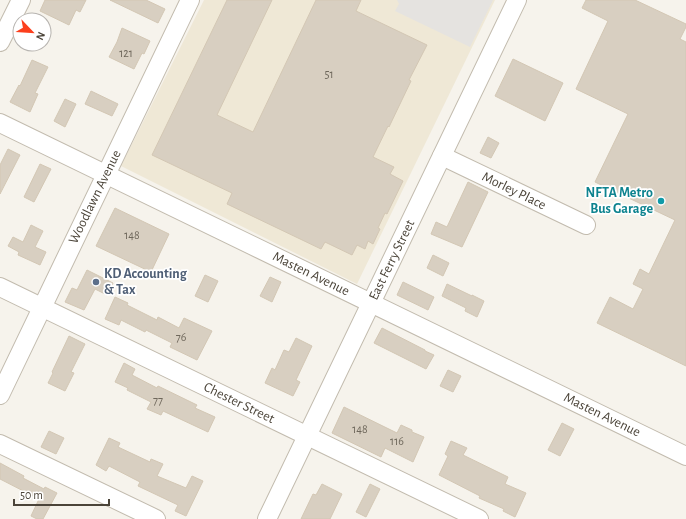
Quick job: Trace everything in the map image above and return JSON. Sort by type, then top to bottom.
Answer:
[{"type":"street","points":[[0,42],[21,0]]},
{"type":"street","name":"Woodlawn Avenue","points":[[0,395],[190,0]]},
{"type":"street","name":"East Ferry Street","points":[[267,519],[517,0]]},
{"type":"street","name":"Masten Avenue","points":[[0,123],[686,456]]},
{"type":"street","name":"Morley Place","points":[[442,156],[586,225]]},
{"type":"street","name":"Chester Street","points":[[0,286],[479,519]]},
{"type":"street","points":[[0,444],[156,519]]},
{"type":"shaded area","points":[[204,0],[495,0],[357,284],[121,166]]},
{"type":"shaded area","points":[[397,0],[493,0],[470,47],[395,11],[399,4]]},
{"type":"building","points":[[45,0],[86,0],[80,12],[76,10],[69,25],[52,17],[52,12],[40,11]]},
{"type":"building","points":[[110,0],[146,0],[165,9],[158,23]]},
{"type":"building","points":[[227,0],[272,0],[217,115],[253,132],[316,0],[361,0],[356,11],[427,45],[409,80],[411,81],[389,127],[388,126],[373,157],[394,167],[390,174],[403,181],[387,214],[385,213],[373,244],[368,241],[365,249],[357,245],[352,255],[325,242],[321,249],[227,204],[232,193],[152,155]]},
{"type":"building","name":"NFTA Metro Bus Garage","points":[[586,0],[635,0],[686,24],[680,39],[686,42],[686,366],[597,323],[610,297],[633,309],[643,289],[633,284],[640,269],[649,274],[675,220],[595,182],[628,114],[576,89],[608,21],[582,8]]},
{"type":"building","points":[[122,28],[150,41],[144,54],[142,53],[134,69],[109,57]]},
{"type":"building","points":[[513,59],[563,83],[545,121],[495,96]]},
{"type":"building","points":[[32,60],[48,67],[35,93],[38,94],[30,112],[10,102],[19,85],[20,86]]},
{"type":"building","points":[[91,91],[118,104],[112,116],[85,104]]},
{"type":"building","points":[[65,99],[76,104],[65,127],[54,121]]},
{"type":"building","points":[[488,137],[499,143],[491,158],[480,153]]},
{"type":"building","points":[[8,149],[20,155],[0,194],[0,165]]},
{"type":"building","points":[[40,164],[51,169],[34,202],[24,197]]},
{"type":"building","points":[[468,182],[488,192],[462,247],[431,234],[436,222],[447,227]]},
{"type":"building","points":[[115,208],[169,234],[151,272],[96,246]]},
{"type":"building","points":[[31,225],[43,231],[35,247],[46,252],[40,265],[18,255],[19,252],[8,246],[13,237],[23,242]]},
{"type":"building","points":[[433,255],[449,263],[443,276],[427,268]]},
{"type":"building","points":[[87,270],[113,283],[107,295],[95,289],[84,310],[65,302],[72,288],[77,290]]},
{"type":"building","points":[[205,275],[218,281],[208,302],[195,296]]},
{"type":"building","points":[[270,277],[281,282],[272,302],[260,296]]},
{"type":"building","points":[[403,282],[434,297],[428,310],[397,295]]},
{"type":"building","points":[[447,284],[484,301],[477,317],[465,311],[466,308],[442,296]]},
{"type":"building","points":[[115,297],[128,303],[127,305],[157,320],[158,317],[179,328],[184,318],[212,331],[197,360],[170,347],[172,343],[146,330],[145,332],[121,320],[119,325],[105,319]]},
{"type":"building","points":[[382,328],[434,355],[426,369],[374,343]]},
{"type":"building","points":[[69,336],[85,344],[71,372],[74,373],[65,391],[48,383]]},
{"type":"building","points":[[296,338],[312,346],[296,380],[300,382],[293,396],[265,383],[272,368],[275,370],[284,350],[289,352]]},
{"type":"building","points":[[124,363],[135,369],[132,375],[157,388],[158,386],[197,405],[195,408],[215,417],[208,432],[163,411],[161,415],[147,409],[151,402],[115,382]]},
{"type":"building","points":[[448,370],[461,376],[453,392],[440,386]]},
{"type":"building","points":[[344,407],[397,433],[401,425],[424,437],[413,462],[385,448],[381,457],[332,433]]},
{"type":"building","points":[[562,423],[574,429],[560,456],[548,450]]},
{"type":"building","points":[[49,431],[64,438],[56,454],[41,447]]},
{"type":"building","points":[[109,438],[120,443],[118,447],[150,462],[151,459],[163,464],[157,476],[186,488],[192,476],[203,481],[186,516],[175,511],[178,505],[138,486],[140,482],[109,466],[106,471],[96,465]]},
{"type":"building","points":[[451,441],[467,448],[463,455],[508,477],[505,484],[526,493],[515,517],[503,511],[504,509],[479,498],[480,496],[439,475],[448,456],[445,454]]},
{"type":"building","points":[[0,463],[24,476],[23,478],[44,489],[45,487],[57,493],[43,519],[37,519],[31,516],[39,499],[0,479]]},
{"type":"building","points":[[322,484],[342,494],[330,519],[301,519],[313,494],[316,495]]},
{"type":"building","points":[[370,484],[380,489],[366,517],[356,512]]},
{"type":"place","name":"NFTA Metro Bus Garage","points":[[661,201]]},
{"type":"place","name":"KD Accounting & Tax","points":[[96,282]]}]
